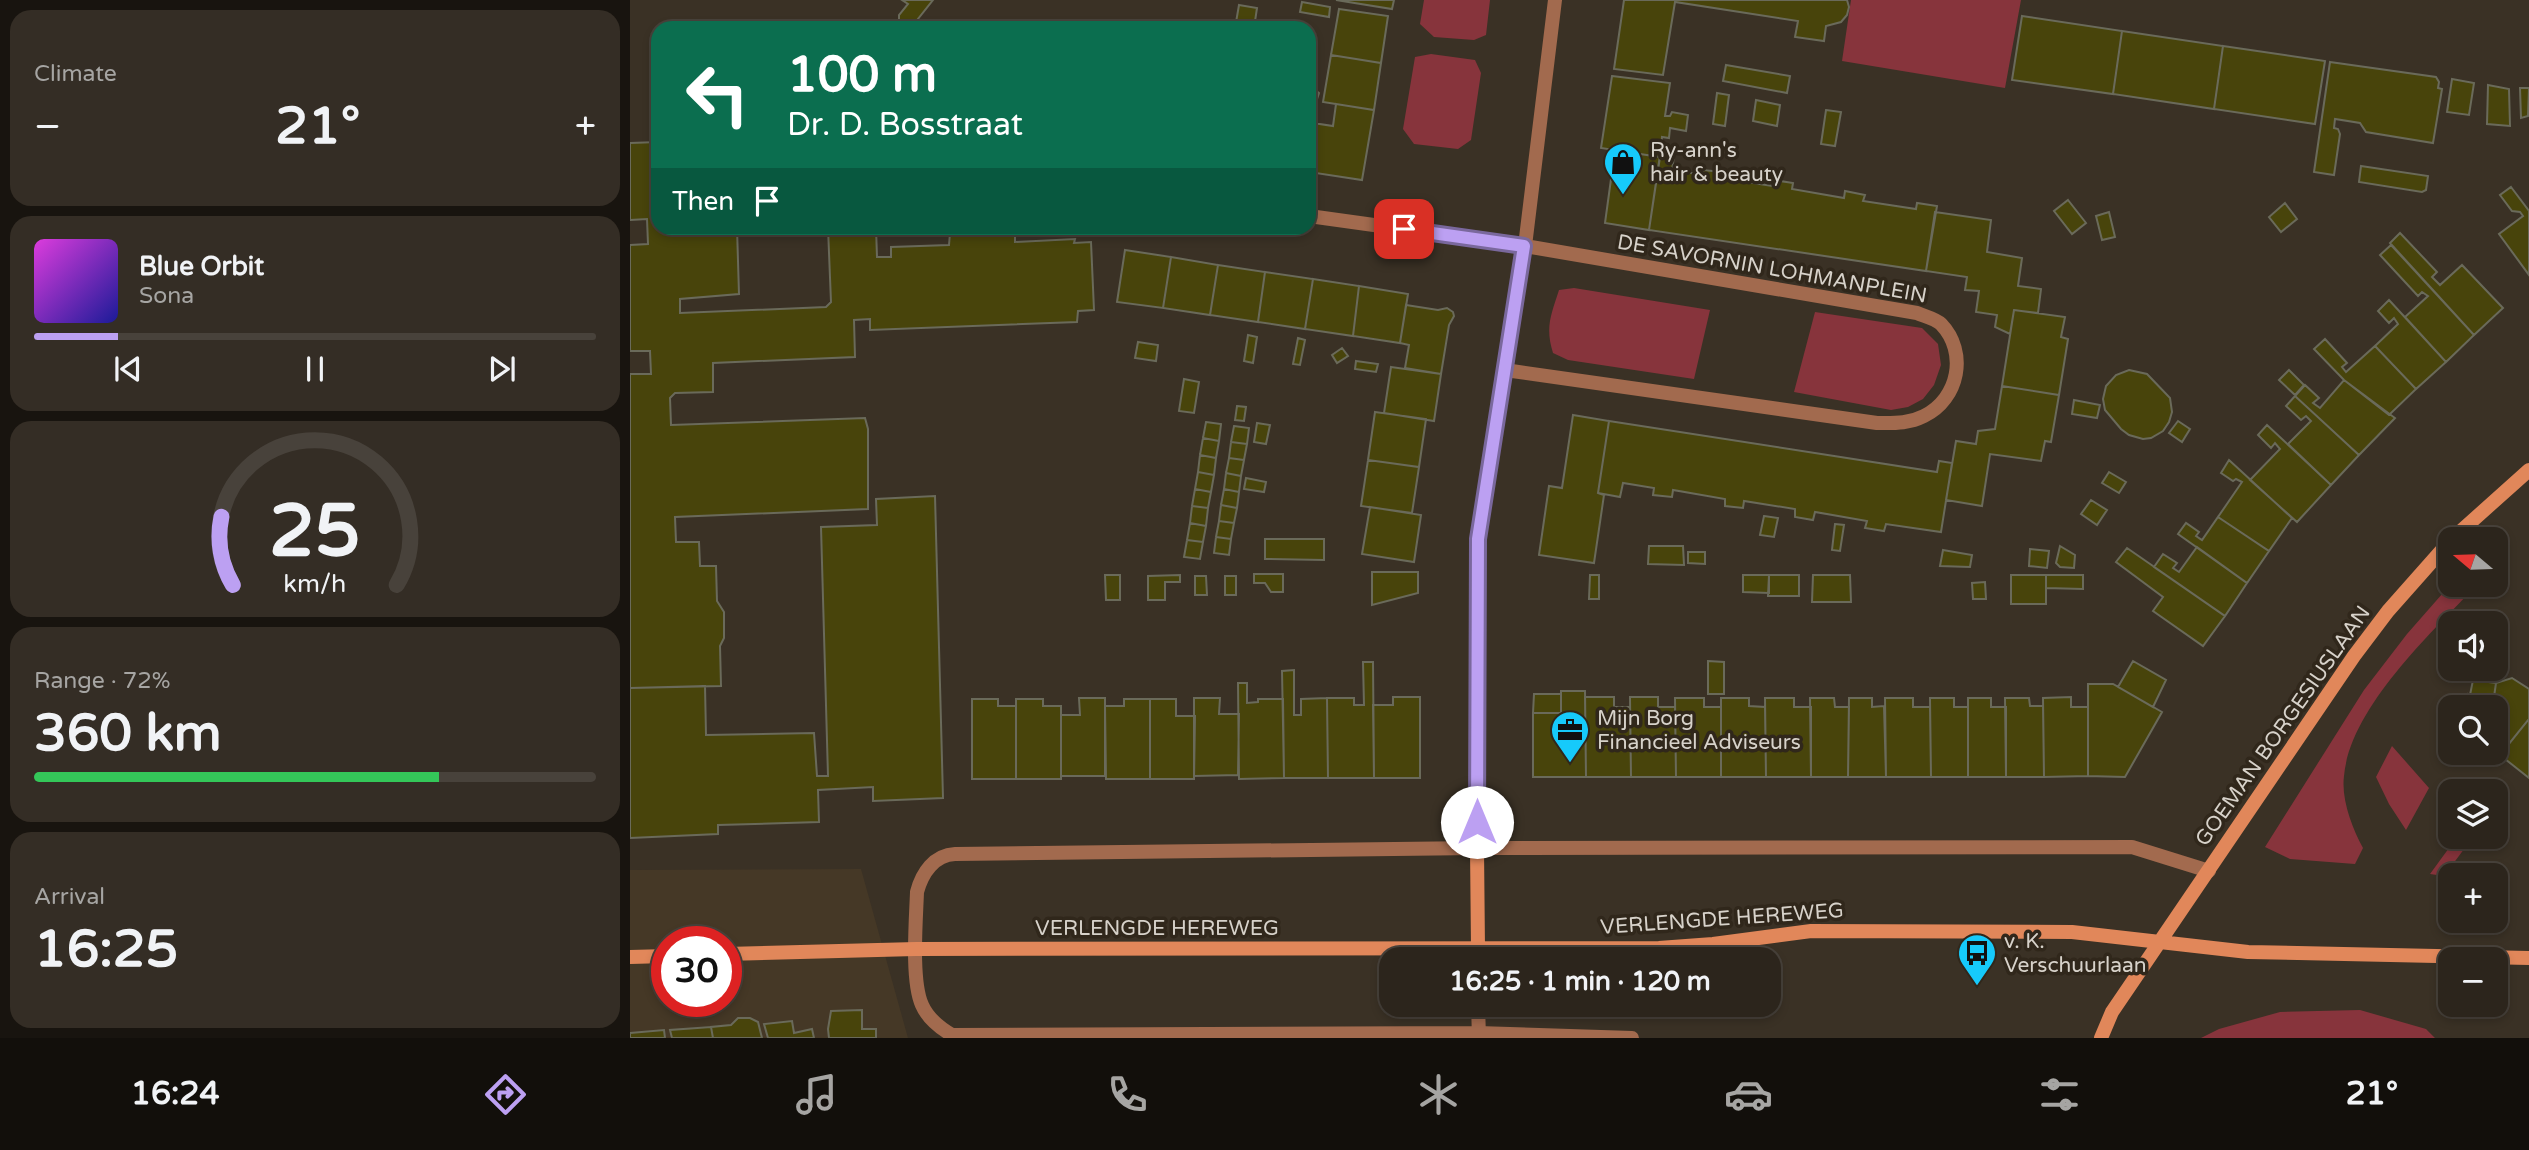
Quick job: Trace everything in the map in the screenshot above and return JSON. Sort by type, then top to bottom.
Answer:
[{"type":"main road","name":"GOEMAN BORGESIUSLAAN","points":[[2465,527],[2529,470]]},
{"type":"main road","name":"GOEMAN BORGESIUSLAAN","points":[[2101,1038],[2112,1012],[2354,656],[2388,611],[2438,555]]},
{"type":"main road","points":[[1477,848],[1478,947]]},
{"type":"main road","name":"VERLENGDE HEREWEG","points":[[1672,947],[1811,931],[2072,932],[2248,952],[2529,958]]},
{"type":"main road","name":"VERLENGDE HEREWEG","points":[[742,954],[916,949],[1379,953]]},
{"type":"main road","points":[[630,957],[651,956]]},
{"type":"street","points":[[1477,848],[1478,539],[1524,246],[1555,0]]},
{"type":"street","name":"DE SAVORNIN LOHMANPLEIN","points":[[1316,217],[1524,246],[1917,313],[1940,323],[1952,342],[1959,362],[1951,389],[1940,406],[1926,416],[1905,423],[1877,423],[1505,370]]},
{"type":"street","points":[[1632,1038],[952,1035],[937,1025],[921,1005],[917,989],[917,892],[920,882],[936,860],[948,854],[1477,848],[2132,847],[2208,871]]},
{"type":"street","points":[[1478,1017],[1478,1036]]},
{"type":"shaded area","points":[[1424,0],[1490,0],[1486,35],[1474,40],[1434,37],[1420,24]]},
{"type":"shaded area","points":[[1851,0],[2021,0],[2005,88],[1842,61]]},
{"type":"shaded area","points":[[1431,54],[1475,60],[1481,73],[1471,140],[1458,149],[1414,144],[1403,129],[1415,57]]},
{"type":"shaded area","points":[[1574,288],[1710,310],[1694,379],[1568,360],[1553,353],[1549,328],[1551,314],[1559,290]]},
{"type":"shaded area","points":[[1815,312],[1922,328],[1938,344],[1941,365],[1934,385],[1923,399],[1908,407],[1891,410],[1794,392]]},
{"type":"shaded area","points":[[2439,597],[2466,597],[2452,611],[2438,611],[2438,626],[2377,698],[2361,724],[2350,750],[2344,776],[2344,794],[2351,822],[2363,848],[2355,864],[2290,859],[2265,847],[2364,690]]},
{"type":"shaded area","points":[[2392,746],[2429,788],[2406,830],[2376,777]]},
{"type":"shaded area","points":[[2448,849],[2464,849],[2454,863],[2438,863]]},
{"type":"shaded area","points":[[2438,863],[2438,875],[2430,874]]},
{"type":"shaded area","points":[[861,869],[908,1038],[630,1038],[630,870]]},
{"type":"shaded area","points":[[2360,1010],[2426,1029],[2435,1038],[2201,1038],[2219,1029],[2280,1012]]},
{"type":"building","points":[[902,0],[933,0],[916,21],[899,21],[899,15],[908,4]]},
{"type":"building","points":[[1336,0],[1394,0],[1392,9]]},
{"type":"building","points":[[1624,0],[1847,0],[1849,7],[1841,22],[1826,26],[1824,41],[1795,37],[1798,21],[1675,2],[1663,75],[1614,69]]},
{"type":"building","points":[[1302,2],[1330,7],[1329,17],[1300,12]]},
{"type":"building","points":[[1239,5],[1257,8],[1255,21],[1236,21]]},
{"type":"building","points":[[1339,9],[1388,16],[1381,63],[1331,55]]},
{"type":"building","points":[[2022,16],[2122,31],[2113,94],[2012,80]]},
{"type":"building","points":[[2122,31],[2223,46],[2214,109],[2113,94]]},
{"type":"building","points":[[2223,46],[2325,61],[2315,124],[2214,109]]},
{"type":"building","points":[[1331,55],[1381,63],[1374,110],[1323,102]]},
{"type":"building","points":[[2330,62],[2436,77],[2438,88],[2442,89],[2433,143],[2366,132],[2360,123],[2335,119],[2334,128],[2338,129],[2340,134],[2334,175],[2314,172]]},
{"type":"building","points":[[1726,65],[1790,76],[1787,93],[1723,81]]},
{"type":"building","points":[[1612,76],[1670,83],[1665,116],[1670,116],[1672,112],[1688,115],[1686,131],[1670,128],[1669,138],[1662,137],[1660,157],[1601,148]]},
{"type":"building","points":[[2452,79],[2474,83],[2469,115],[2447,112]]},
{"type":"building","points":[[2488,85],[2509,89],[2510,126],[2487,124]]},
{"type":"building","points":[[2520,88],[2529,88],[2528,116],[2521,118]]},
{"type":"building","points":[[1717,93],[1729,95],[1725,126],[1713,124]]},
{"type":"building","points":[[1756,100],[1780,105],[1777,126],[1753,121]]},
{"type":"building","points":[[1336,104],[1374,110],[1362,180],[1316,173],[1316,123],[1333,126]]},
{"type":"building","points":[[1826,110],[1841,112],[1835,146],[1821,144]]},
{"type":"building","points":[[651,142],[651,235],[737,235],[739,294],[680,299],[680,313],[826,307],[831,302],[828,235],[876,235],[877,257],[891,257],[891,247],[949,245],[950,235],[1015,235],[1015,242],[1075,239],[1074,243],[1091,242],[1094,310],[1078,311],[1077,322],[870,330],[870,319],[854,320],[855,357],[713,363],[713,392],[675,393],[670,398],[671,425],[865,418],[868,429],[868,509],[675,517],[676,542],[699,542],[700,566],[716,566],[717,601],[724,612],[724,638],[720,646],[721,686],[630,688],[630,374],[651,374],[650,351],[630,351],[630,245],[648,244],[647,219],[630,220],[630,143]]},
{"type":"building","points":[[1615,150],[1660,157],[1649,230],[1605,223]]},
{"type":"building","points":[[1660,155],[1674,156],[1672,170],[1703,175],[1703,170],[1722,172],[1721,178],[1773,186],[1774,180],[1793,183],[1792,189],[1844,198],[1845,191],[1865,195],[1863,201],[1916,209],[1917,203],[1937,206],[1926,271],[1649,230]]},
{"type":"building","points":[[2361,166],[2428,176],[2426,190],[2422,192],[2359,182]]},
{"type":"building","points":[[2511,187],[2529,211],[2529,275],[2499,234],[2523,216],[2520,212],[2512,211],[2500,195]]},
{"type":"building","points":[[2068,200],[2086,223],[2072,234],[2054,211]]},
{"type":"building","points":[[2285,203],[2297,219],[2281,232],[2269,217]]},
{"type":"building","points":[[1935,212],[1991,220],[1987,252],[2022,258],[2018,286],[2041,289],[2038,313],[2014,310],[2010,334],[1995,327],[1997,315],[1976,312],[1979,291],[1965,290],[1967,277],[1926,271]]},
{"type":"building","points":[[2109,212],[2115,237],[2102,240],[2096,216]]},
{"type":"building","points":[[2400,233],[2437,272],[2432,277],[2440,285],[2462,265],[2503,308],[2474,335],[2390,243]]},
{"type":"building","points":[[2391,245],[2474,335],[2446,362],[2405,317],[2428,296],[2422,292],[2418,296],[2380,255]]},
{"type":"building","points":[[1125,250],[1171,257],[1163,308],[1117,302]]},
{"type":"building","points":[[1171,257],[1218,265],[1210,315],[1163,308]]},
{"type":"building","points":[[1218,265],[1265,272],[1258,322],[1210,315]]},
{"type":"building","points":[[1265,272],[1313,279],[1305,329],[1258,322]]},
{"type":"building","points":[[1313,279],[1359,286],[1353,336],[1305,329]]},
{"type":"building","points":[[1359,286],[1408,294],[1400,343],[1353,336]]},
{"type":"building","points":[[2389,300],[2446,362],[2416,389],[2375,346],[2398,324],[2394,318],[2389,323],[2378,311]]},
{"type":"building","points":[[1406,305],[1438,310],[1447,308],[1453,312],[1441,374],[1405,368],[1409,345],[1400,343]]},
{"type":"building","points":[[2014,310],[2065,317],[2061,337],[2068,339],[2059,395],[2002,386]]},
{"type":"building","points":[[1248,335],[1257,337],[1253,363],[1244,361]]},
{"type":"building","points":[[1298,338],[1305,340],[1300,365],[1293,364]]},
{"type":"building","points":[[2325,339],[2347,363],[2342,367],[2346,372],[2375,346],[2416,389],[2389,415],[2344,380],[2314,349]]},
{"type":"building","points":[[1138,342],[1158,345],[1156,361],[1135,358]]},
{"type":"building","points":[[1342,348],[1348,356],[1337,363],[1332,355]]},
{"type":"building","points":[[1356,361],[1378,364],[1376,372],[1355,369]]},
{"type":"building","points":[[1391,367],[1441,374],[1434,421],[1384,413]]},
{"type":"building","points":[[2129,370],[2147,374],[2170,398],[2172,412],[2169,422],[2163,431],[2151,438],[2129,435],[2105,410],[2103,399],[2106,386],[2116,375]]},
{"type":"building","points":[[2289,370],[2304,385],[2295,395],[2279,380]]},
{"type":"building","points":[[1184,379],[1199,382],[1194,413],[1179,411]]},
{"type":"building","points":[[2344,380],[2395,418],[2359,455],[2295,396],[2305,385],[2319,398],[2313,403],[2320,408]]},
{"type":"building","points":[[2002,386],[2059,395],[2051,442],[2045,441],[2041,461],[1990,454],[1982,506],[1946,500],[1956,441],[1976,444],[1978,431],[1995,429]]},
{"type":"building","points":[[2295,396],[2359,455],[2331,485],[2288,444],[2311,421],[2306,416],[2301,420],[2286,406]]},
{"type":"building","points":[[2074,400],[2100,405],[2097,418],[2072,414]]},
{"type":"building","points":[[1237,406],[1246,407],[1244,421],[1235,420]]},
{"type":"building","points":[[1375,412],[1426,419],[1419,467],[1368,460]]},
{"type":"building","points":[[1573,415],[1609,421],[1598,493],[1604,495],[1594,563],[1539,555],[1549,486],[1562,488]]},
{"type":"building","points":[[1609,421],[1937,472],[1939,461],[1952,463],[1941,532],[1886,524],[1884,531],[1865,528],[1867,521],[1815,512],[1813,520],[1795,517],[1795,509],[1744,501],[1743,508],[1725,506],[1725,499],[1673,490],[1672,497],[1653,495],[1654,488],[1623,483],[1620,497],[1598,493]]},
{"type":"building","points":[[2178,421],[2190,429],[2182,442],[2169,433]]},
{"type":"building","points":[[1206,422],[1221,424],[1219,441],[1203,438]]},
{"type":"building","points":[[1257,423],[1270,425],[1266,444],[1254,442]]},
{"type":"building","points":[[2267,425],[2331,485],[2297,522],[2250,480],[2280,449],[2275,443],[2271,448],[2258,435]]},
{"type":"building","points":[[1234,426],[1249,428],[1247,444],[1231,442]]},
{"type":"building","points":[[1203,438],[1219,441],[1216,458],[1200,455]]},
{"type":"building","points":[[1231,442],[1247,444],[1244,460],[1229,458]]},
{"type":"building","points":[[1200,455],[1216,458],[1214,475],[1198,472]]},
{"type":"building","points":[[1229,458],[1244,460],[1241,476],[1226,473]]},
{"type":"building","points":[[1368,460],[1419,467],[1412,513],[1361,506]]},
{"type":"building","points":[[2229,460],[2292,518],[2269,551],[2218,517],[2242,482],[2236,479],[2233,481],[2221,473]]},
{"type":"building","points":[[1198,472],[1214,475],[1211,492],[1195,489]]},
{"type":"building","points":[[2109,472],[2126,482],[2119,493],[2102,483]]},
{"type":"building","points":[[1226,473],[1241,476],[1239,492],[1224,489]]},
{"type":"building","points":[[1246,478],[1266,482],[1264,492],[1244,489]]},
{"type":"building","points":[[1195,489],[1211,492],[1208,508],[1192,506]]},
{"type":"building","points":[[1224,489],[1239,492],[1237,508],[1221,505]]},
{"type":"building","points":[[935,496],[943,798],[873,801],[873,787],[818,790],[819,822],[718,825],[718,834],[630,838],[630,688],[705,686],[706,735],[814,733],[817,776],[828,776],[821,527],[877,525],[876,499]]},
{"type":"building","points":[[2091,500],[2107,510],[2097,525],[2081,514]]},
{"type":"building","points":[[1221,505],[1237,508],[1234,523],[1219,521]]},
{"type":"building","points":[[1192,506],[1208,508],[1206,526],[1190,523]]},
{"type":"building","points":[[1370,507],[1421,515],[1414,562],[1362,554]]},
{"type":"building","points":[[1764,516],[1778,518],[1774,537],[1760,535]]},
{"type":"building","points":[[2218,517],[2269,551],[2247,583],[2178,534],[2186,523],[2199,532],[2196,536],[2202,540]]},
{"type":"building","points":[[1219,521],[1234,523],[1231,539],[1216,537]]},
{"type":"building","points":[[1190,523],[1206,526],[1203,542],[1187,540]]},
{"type":"building","points":[[1835,524],[1844,525],[1840,551],[1832,550]]},
{"type":"building","points":[[1216,537],[1231,539],[1229,555],[1214,553]]},
{"type":"building","points":[[1265,539],[1324,539],[1324,560],[1265,559]]},
{"type":"building","points":[[1187,540],[1203,542],[1200,559],[1184,557]]},
{"type":"building","points":[[1649,546],[1683,546],[1684,565],[1648,564]]},
{"type":"building","points":[[2060,546],[2075,555],[2074,568],[2060,567],[2056,563]]},
{"type":"building","points":[[2197,547],[2247,583],[2225,616],[2154,567],[2163,554],[2177,563],[2173,568],[2179,572]]},
{"type":"building","points":[[2127,548],[2225,616],[2203,646],[2153,611],[2163,597],[2116,562]]},
{"type":"building","points":[[2030,549],[2049,551],[2047,568],[2029,566]]},
{"type":"building","points":[[1943,550],[1972,555],[1970,567],[1940,566]]},
{"type":"building","points":[[1688,552],[1705,552],[1705,564],[1688,563]]},
{"type":"building","points":[[1372,572],[1418,572],[1418,593],[1372,605]]},
{"type":"building","points":[[1254,574],[1283,574],[1283,592],[1271,592],[1265,583],[1254,583]]},
{"type":"building","points":[[1105,575],[1120,575],[1120,600],[1106,600]]},
{"type":"building","points":[[1180,575],[1180,582],[1165,582],[1165,600],[1148,600],[1148,576]]},
{"type":"building","points":[[1590,575],[1599,575],[1599,599],[1589,599]]},
{"type":"building","points":[[1743,575],[1769,575],[1769,593],[1743,592]]},
{"type":"building","points":[[1769,575],[1799,575],[1799,596],[1768,596]]},
{"type":"building","points":[[1813,575],[1850,575],[1851,602],[1812,602]]},
{"type":"building","points":[[2011,575],[2046,575],[2046,604],[2011,604]]},
{"type":"building","points":[[2046,575],[2083,575],[2083,589],[2046,588]]},
{"type":"building","points":[[1195,576],[1206,576],[1207,595],[1195,595]]},
{"type":"building","points":[[1225,576],[1236,576],[1236,595],[1225,595]]},
{"type":"building","points":[[1985,582],[1986,599],[1973,599],[1972,583]]},
{"type":"building","points":[[1708,661],[1724,662],[1724,694],[1708,694]]},
{"type":"building","points":[[2133,661],[2166,680],[2153,707],[2118,687]]},
{"type":"building","points":[[1363,662],[1373,662],[1374,778],[1328,778],[1327,698],[1354,698],[1354,705],[1364,705]]},
{"type":"building","points":[[1294,670],[1294,715],[1301,715],[1301,699],[1327,698],[1328,778],[1284,778],[1282,671]]},
{"type":"building","points":[[2512,678],[2529,689],[2529,719],[2508,745],[2508,695],[2494,695],[2496,683]]},
{"type":"building","points":[[2473,681],[2496,683],[2494,695],[2470,695]]},
{"type":"building","points":[[1238,683],[1247,683],[1247,703],[1258,702],[1258,699],[1283,699],[1284,778],[1239,779]]},
{"type":"building","points":[[2088,684],[2113,684],[2162,712],[2125,777],[2088,776]]},
{"type":"building","points":[[1561,691],[1585,691],[1586,777],[1533,777],[1533,713],[1561,713]]},
{"type":"building","points":[[1534,694],[1561,694],[1561,713],[1533,713]]},
{"type":"building","points":[[1393,697],[1420,697],[1420,778],[1374,778],[1373,705],[1393,705]]},
{"type":"building","points":[[1585,697],[1614,697],[1614,707],[1630,707],[1631,777],[1586,777]]},
{"type":"building","points":[[1630,697],[1658,697],[1658,707],[1675,707],[1676,777],[1631,777]]},
{"type":"building","points":[[2071,697],[2071,707],[2088,707],[2088,776],[2044,777],[2043,698]]},
{"type":"building","points":[[1079,698],[1105,698],[1105,776],[1061,776],[1061,715],[1080,715]]},
{"type":"building","points":[[1194,698],[1220,698],[1219,714],[1239,714],[1238,775],[1194,776]]},
{"type":"building","points":[[1675,698],[1704,698],[1704,707],[1721,707],[1721,777],[1676,777]]},
{"type":"building","points":[[1721,698],[1749,698],[1749,706],[1765,707],[1766,777],[1721,777]]},
{"type":"building","points":[[1765,698],[1794,698],[1794,707],[1811,707],[1811,777],[1766,777]]},
{"type":"building","points":[[1810,698],[1834,698],[1835,707],[1849,707],[1848,777],[1811,777]]},
{"type":"building","points":[[1849,698],[1872,698],[1872,707],[1884,706],[1886,777],[1848,777]]},
{"type":"building","points":[[1885,698],[1913,698],[1913,707],[1930,707],[1931,777],[1886,777]]},
{"type":"building","points":[[1930,698],[1954,698],[1954,707],[1968,707],[1968,777],[1931,777]]},
{"type":"building","points":[[1968,698],[1991,698],[1991,707],[2006,707],[2006,777],[1968,777]]},
{"type":"building","points":[[2005,698],[2029,698],[2030,706],[2043,706],[2044,777],[2006,777]]},
{"type":"building","points":[[972,699],[998,699],[998,706],[1016,706],[1016,779],[972,779]]},
{"type":"building","points":[[1016,699],[1043,699],[1043,706],[1061,706],[1061,779],[1016,779]]},
{"type":"building","points":[[1124,699],[1150,699],[1150,779],[1106,779],[1105,706],[1124,706]]},
{"type":"building","points":[[1150,699],[1176,699],[1176,716],[1195,716],[1194,779],[1150,779]]},
{"type":"building","points":[[2529,719],[2529,778],[2508,761],[2508,745]]},
{"type":"building","points":[[862,1010],[862,1029],[876,1029],[876,1038],[829,1038],[831,1011]]},
{"type":"building","points":[[738,1018],[750,1018],[758,1022],[762,1038],[713,1038],[711,1027],[731,1025]]},
{"type":"building","points":[[792,1021],[794,1033],[812,1029],[814,1038],[768,1038],[764,1024]]},
{"type":"building","points":[[711,1027],[713,1038],[672,1038],[670,1030]]},
{"type":"building","points":[[664,1030],[665,1038],[630,1038],[630,1033]]},
{"type":"place","name":"Ry-ann's hair & beauty","points":[[1623,196]]},
{"type":"place","name":"Mijn Borg Financieel Adviseurs","points":[[1570,764]]},
{"type":"place","name":"v. K. Verschuurlaan","points":[[1977,987]]},
{"type":"route","points":[[1404,229],[1524,246],[1478,539],[1477,822]]}]
